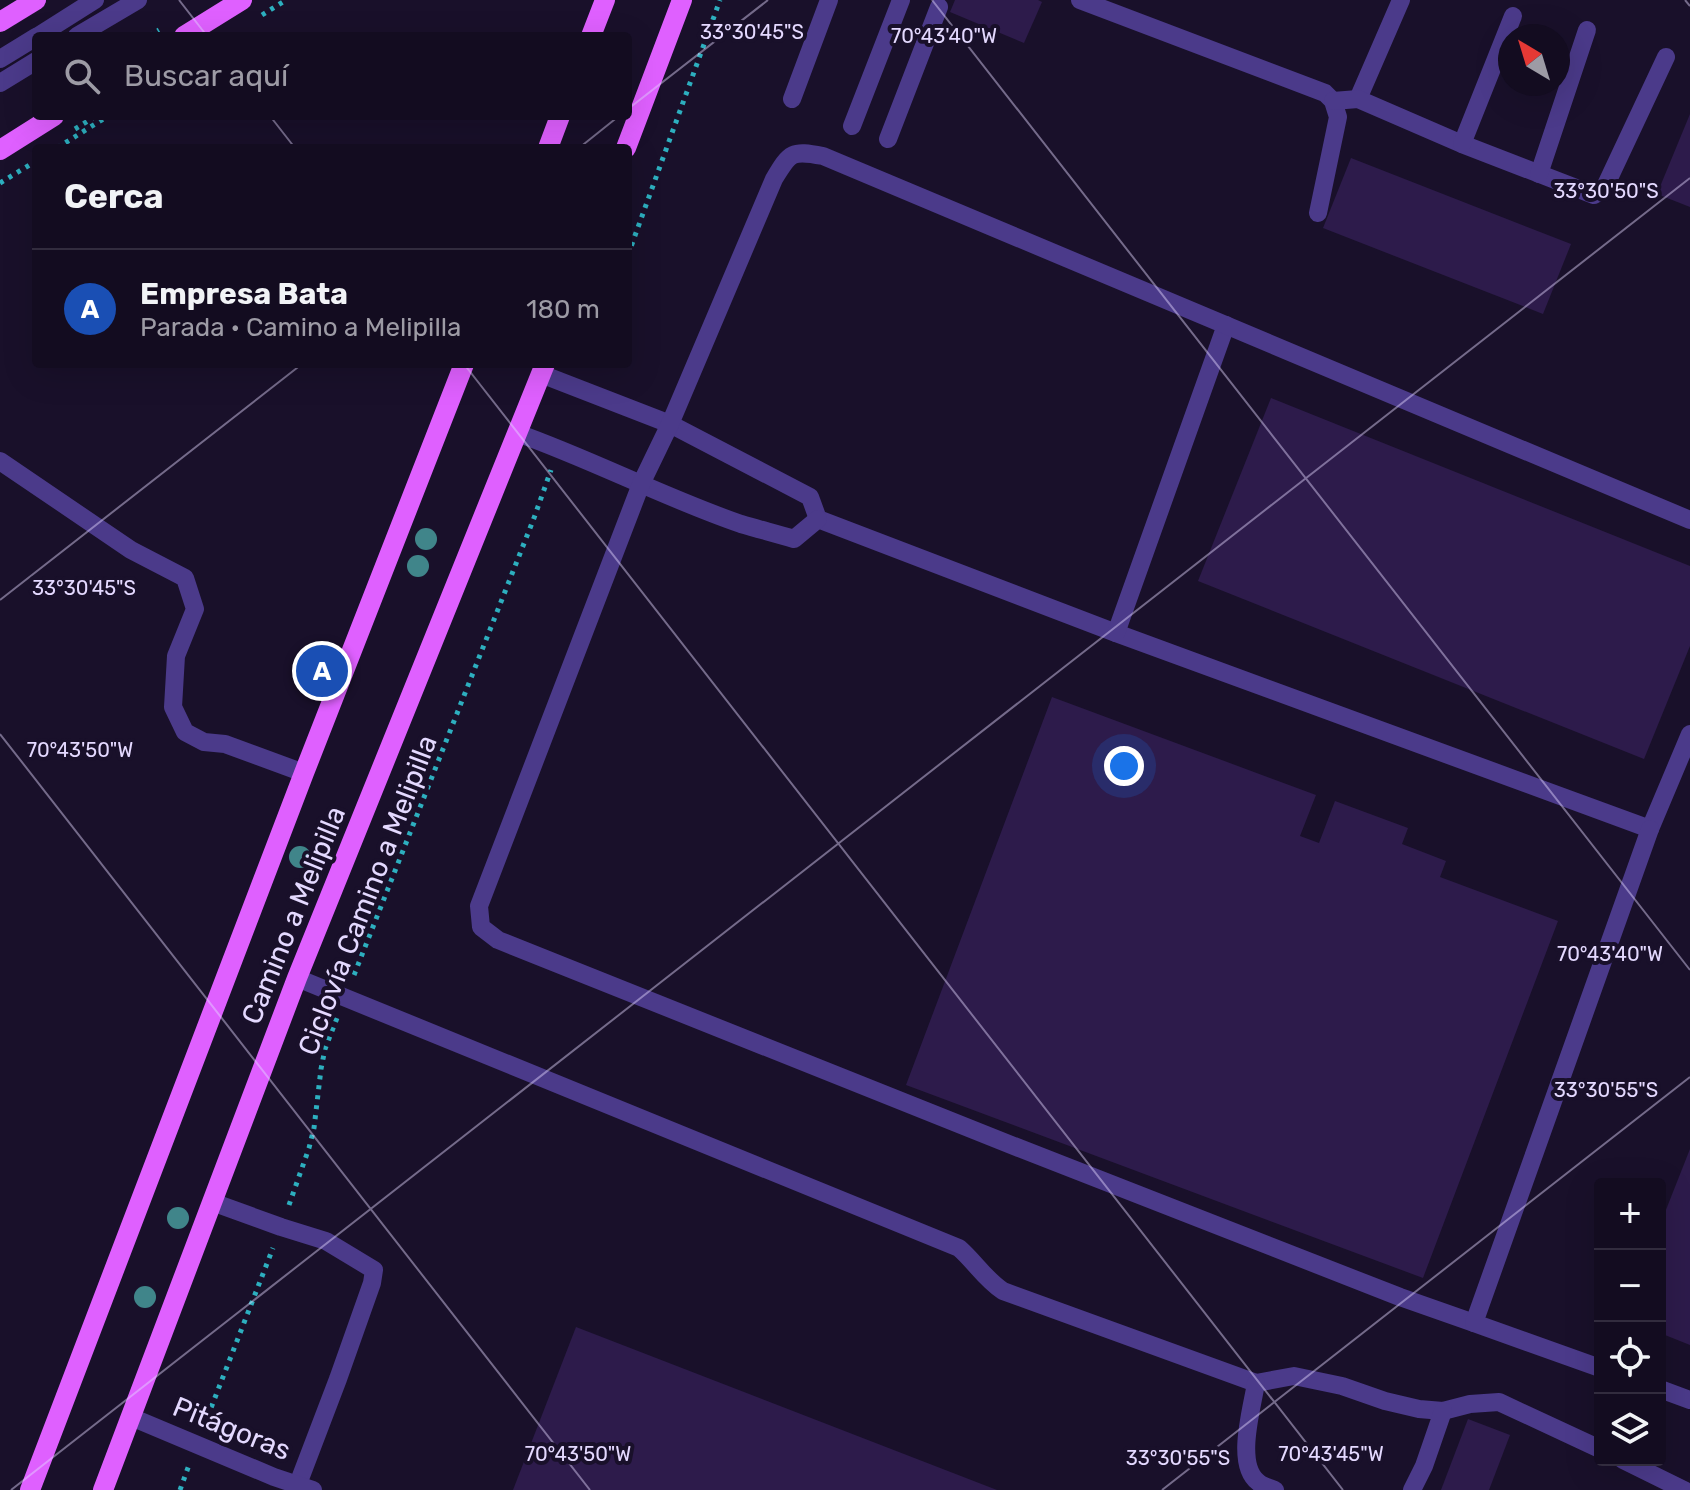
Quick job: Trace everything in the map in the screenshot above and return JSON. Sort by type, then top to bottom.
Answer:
[{"type":"main road","points":[[0,22],[36,0]]},
{"type":"main road","points":[[190,32],[242,0]]},
{"type":"main road","points":[[593,32],[605,0]]},
{"type":"main road","points":[[628,144],[682,0]]},
{"type":"main road","points":[[0,150],[48,120]]},
{"type":"main road","points":[[550,144],[558,120]]},
{"type":"main road","name":"Camino a Melipilla","points":[[30,1490],[462,368]]},
{"type":"main road","name":"Camino a Melipilla","points":[[103,1490],[297,978],[543,369]]},
{"type":"lane","points":[[43,32],[95,0]]},
{"type":"lane","points":[[84,32],[138,0]]},
{"type":"lane","points":[[792,99],[829,0]]},
{"type":"lane","points":[[852,126],[901,0]]},
{"type":"lane","points":[[1080,0],[1325,93],[1333,101],[1338,117],[1318,213]]},
{"type":"lane","points":[[1358,99],[1401,0]]},
{"type":"lane","points":[[888,139],[934,2]]},
{"type":"lane","points":[[1462,144],[1513,16]]},
{"type":"lane","points":[[1539,174],[1587,30]]},
{"type":"lane","points":[[0,59],[32,39]]},
{"type":"lane","points":[[1333,101],[1358,99],[1462,144],[1594,195],[1604,189],[1666,57]]},
{"type":"lane","points":[[0,83],[32,63]]},
{"type":"lane","points":[[1594,1366],[1400,1297],[498,940],[481,927],[479,906],[641,484],[670,424],[774,179],[786,158],[800,151],[823,156],[1690,520]]},
{"type":"lane","points":[[1116,633],[1226,325]]},
{"type":"lane","points":[[543,369],[670,424],[810,497],[818,519],[1116,633],[1650,829]]},
{"type":"lane","points":[[517,433],[739,523],[794,539],[818,519]]},
{"type":"lane","points":[[0,461],[131,550],[185,578],[195,609],[176,656],[173,707],[185,732],[204,742],[225,744],[304,773]]},
{"type":"lane","points":[[1474,1323],[1650,829],[1690,734]]},
{"type":"lane","points":[[297,978],[959,1248],[973,1260],[989,1282],[1003,1291],[1256,1383],[1294,1376],[1342,1386],[1419,1409],[1443,1411],[1470,1404],[1499,1402],[1594,1446]]},
{"type":"lane","points":[[212,1202],[326,1241],[374,1270],[306,1487]]},
{"type":"lane","points":[[1256,1383],[1245,1451],[1247,1469],[1258,1483],[1275,1490]]},
{"type":"lane","points":[[1666,1391],[1690,1400]]},
{"type":"lane","points":[[1412,1490],[1424,1466],[1443,1411]]},
{"type":"lane","name":"Pitágoras","points":[[131,1417],[197,1446],[306,1487]]},
{"type":"lane","points":[[1635,1466],[1684,1490]]},
{"type":"path","points":[[632,244],[720,0]]},
{"type":"path","points":[[63,144],[102,120]]},
{"type":"path","name":"Ciclovía Camino a Melipilla","points":[[180,1490],[309,1148],[325,1049],[529,532],[559,448]]},
{"type":"building","points":[[955,0],[1042,2],[1024,43],[950,12]]},
{"type":"building","points":[[1690,114],[1690,207],[1657,194]]},
{"type":"building","points":[[1351,158],[1571,244],[1543,314],[1323,228]]},
{"type":"building","points":[[1271,398],[1690,566],[1690,646],[1644,759],[1198,581]]},
{"type":"building","points":[[1052,697],[1316,795],[1300,836],[1319,843],[1335,801],[1408,828],[1402,844],[1446,861],[1440,877],[1558,921],[1423,1278],[906,1085]]},
{"type":"building","points":[[1690,1149],[1690,1345],[1666,1335],[1666,1210]]},
{"type":"building","points":[[576,1327],[997,1490],[513,1490]]},
{"type":"building","points":[[1468,1419],[1510,1435],[1489,1490],[1441,1490]]},
{"type":"place","name":"Empresa Bata","points":[[322,671]]}]
